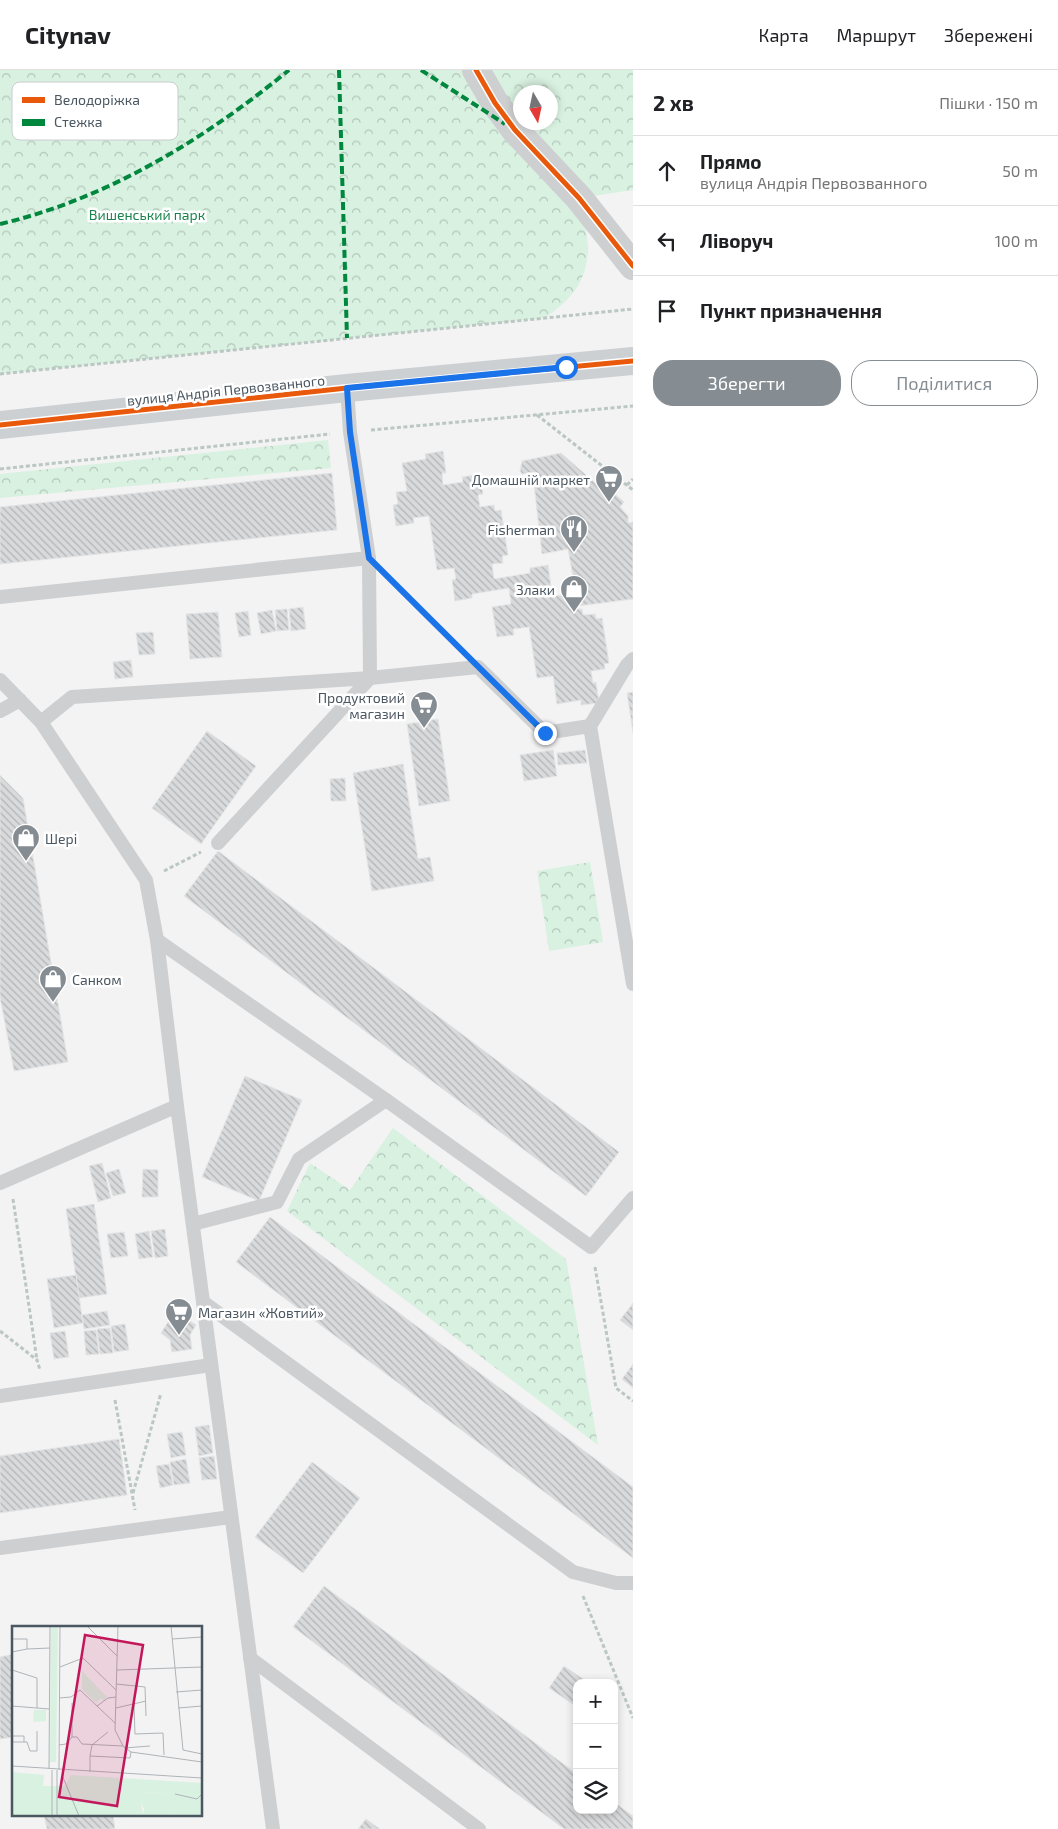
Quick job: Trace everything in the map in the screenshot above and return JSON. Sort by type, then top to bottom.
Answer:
[{"type":"street","points":[[476,70],[495,103],[515,130],[579,198],[633,266]]},
{"type":"street","name":"вулиця Андрія Первозванного","points":[[0,425],[347,388],[633,361]]},
{"type":"lane","points":[[218,843],[370,678],[369,558],[350,432],[347,388]]},
{"type":"lane","points":[[0,597],[369,558]]},
{"type":"lane","points":[[633,659],[627,665],[590,726],[633,984]]},
{"type":"lane","points":[[41,722],[72,697],[370,678],[478,667],[545,733],[590,726]]},
{"type":"lane","points":[[0,680],[41,722],[146,880],[157,940],[177,1106],[273,1829]]},
{"type":"lane","points":[[0,711],[20,700]]},
{"type":"lane","points":[[157,940],[386,1100],[591,1247],[633,1198]]},
{"type":"lane","points":[[193,1224],[278,1202],[299,1159],[386,1100]]},
{"type":"lane","points":[[5,1181],[177,1106]]},
{"type":"lane","points":[[203,1302],[573,1572],[616,1583],[633,1583]]},
{"type":"lane","points":[[0,1396],[211,1365]]},
{"type":"lane","points":[[0,1548],[232,1517]]},
{"type":"lane","points":[[250,1658],[478,1829]]},
{"type":"path","points":[[0,374],[633,309]]},
{"type":"path","points":[[0,469],[350,432],[633,406]]},
{"type":"path","points":[[538,414],[633,490]]},
{"type":"path","points":[[627,485],[633,479]]},
{"type":"path","points":[[369,558],[478,667]]},
{"type":"path","points":[[146,880],[218,843]]},
{"type":"path","points":[[5,1181],[36,1360],[47,1390]]},
{"type":"path","points":[[591,1247],[616,1388],[633,1401]]},
{"type":"path","points":[[0,1331],[36,1360]]},
{"type":"path","points":[[132,1494],[167,1372]]},
{"type":"path","points":[[112,1380],[139,1530]]},
{"type":"path","points":[[573,1572],[633,1718]]},
{"type":"green space","name":"Вишенський парк","points":[[0,70],[633,70],[633,190],[580,198],[588,246],[586,264],[580,283],[562,305],[545,318],[0,374]]},
{"type":"green space","points":[[328,440],[331,468],[0,498],[0,474]]},
{"type":"green space","points":[[590,862],[603,942],[549,951],[537,871]]},
{"type":"green space","points":[[393,1128],[566,1259],[598,1445],[287,1211],[310,1163],[350,1190]]},
{"type":"building","points":[[443,451],[446,473],[442,473],[443,485],[463,482],[462,477],[480,474],[483,494],[478,495],[480,507],[494,505],[495,511],[501,510],[508,555],[502,556],[503,563],[492,564],[494,579],[530,573],[530,568],[548,565],[551,586],[546,587],[548,597],[576,593],[568,549],[542,554],[534,484],[538,484],[536,472],[522,474],[520,471],[522,461],[561,453],[602,489],[605,485],[624,502],[620,507],[628,516],[628,523],[633,522],[633,599],[578,606],[578,609],[582,609],[583,615],[595,614],[596,619],[602,618],[609,663],[604,664],[605,669],[591,671],[593,683],[596,682],[599,703],[581,705],[581,700],[557,704],[553,676],[537,678],[529,627],[513,629],[514,635],[497,637],[492,607],[511,604],[509,588],[472,594],[472,598],[455,601],[452,580],[456,579],[454,568],[437,570],[429,516],[413,518],[414,523],[396,526],[393,505],[398,504],[396,492],[407,491],[402,463],[426,459],[425,454]]},
{"type":"building","points":[[332,473],[337,530],[0,564],[0,507]]},
{"type":"building","points":[[303,607],[306,629],[291,631],[289,609]]},
{"type":"building","points":[[287,609],[289,630],[277,631],[275,610]]},
{"type":"building","points":[[272,610],[276,631],[261,634],[257,613]]},
{"type":"building","points":[[248,611],[251,635],[239,637],[235,613]]},
{"type":"building","points":[[218,612],[222,657],[190,659],[186,614]]},
{"type":"building","points":[[153,632],[155,654],[139,655],[136,633]]},
{"type":"building","points":[[131,660],[133,677],[115,679],[113,662]]},
{"type":"building","points":[[633,692],[633,733],[627,693]]},
{"type":"building","points":[[438,719],[450,801],[419,806],[407,724]]},
{"type":"building","points":[[207,731],[256,766],[201,844],[152,808]]},
{"type":"building","points":[[553,750],[557,776],[524,781],[520,755]]},
{"type":"building","points":[[585,750],[587,763],[558,765],[557,753]]},
{"type":"building","points":[[403,764],[418,859],[430,857],[434,881],[372,891],[353,773]]},
{"type":"building","points":[[0,775],[23,798],[68,1062],[14,1071],[0,997]]},
{"type":"building","points":[[345,778],[346,801],[331,801],[330,779]]},
{"type":"building","points":[[218,851],[619,1152],[586,1196],[184,896]]},
{"type":"building","points":[[245,1076],[302,1100],[259,1201],[202,1177]]},
{"type":"building","points":[[102,1163],[111,1198],[98,1202],[89,1166]]},
{"type":"building","points":[[119,1169],[126,1193],[113,1196],[106,1173]]},
{"type":"building","points":[[143,1169],[158,1170],[158,1197],[142,1197]]},
{"type":"building","points":[[94,1204],[107,1294],[79,1298],[66,1209]]},
{"type":"building","points":[[270,1217],[633,1487],[633,1558],[236,1262]]},
{"type":"building","points":[[165,1229],[168,1256],[155,1258],[151,1231]]},
{"type":"building","points":[[149,1231],[153,1257],[139,1259],[135,1234]]},
{"type":"building","points":[[124,1232],[128,1256],[111,1258],[107,1234]]},
{"type":"building","points":[[76,1275],[83,1323],[54,1328],[47,1279]]},
{"type":"building","points":[[633,1303],[633,1330],[620,1320]]},
{"type":"building","points":[[107,1311],[110,1325],[84,1329],[82,1315]]},
{"type":"building","points":[[175,1311],[196,1325],[190,1335],[192,1349],[172,1352],[170,1340],[161,1333]]},
{"type":"building","points":[[125,1324],[129,1350],[114,1352],[111,1326]]},
{"type":"building","points":[[110,1328],[113,1353],[100,1354],[97,1329]]},
{"type":"building","points":[[96,1330],[99,1354],[86,1355],[84,1331]]},
{"type":"building","points":[[65,1331],[69,1357],[54,1359],[50,1333]]},
{"type":"building","points":[[633,1364],[633,1388],[622,1379]]},
{"type":"building","points":[[209,1425],[213,1453],[199,1456],[195,1427]]},
{"type":"building","points":[[182,1432],[186,1455],[171,1458],[167,1434]]},
{"type":"building","points":[[119,1439],[127,1495],[0,1513],[0,1456]]},
{"type":"building","points":[[214,1456],[217,1479],[202,1480],[199,1458]]},
{"type":"building","points":[[186,1459],[190,1483],[174,1485],[170,1462]]},
{"type":"building","points":[[312,1462],[360,1498],[303,1573],[255,1537]]},
{"type":"building","points":[[169,1464],[173,1485],[160,1488],[156,1466]]},
{"type":"building","points":[[324,1586],[573,1771],[573,1814],[618,1814],[618,1805],[633,1816],[633,1829],[564,1829],[293,1627]]},
{"type":"building","points":[[12,1654],[12,1737],[0,1739],[0,1657]]},
{"type":"building","points":[[564,1666],[583,1679],[573,1679],[573,1704],[549,1688]]},
{"type":"building","points":[[44,1816],[113,1816],[115,1829],[47,1829]]},
{"type":"building","points":[[366,1819],[380,1829],[358,1829]]},
{"type":"marked path","points":[[0,224],[40,213],[78,199],[153,164],[223,120],[289,70]]},
{"type":"marked path","points":[[339,70],[347,338]]},
{"type":"marked path","points":[[421,70],[505,124]]},
{"type":"cycle path","points":[[476,70],[495,103],[515,130],[579,198],[633,266]]},
{"type":"cycle path","points":[[0,425],[347,388],[633,361]]},
{"type":"place","name":"Домашній маркет","points":[[609,503]]},
{"type":"place","name":"Fisherman","points":[[574,553]]},
{"type":"place","name":"Злаки","points":[[574,613]]},
{"type":"place","name":"Продуктовий магазин","points":[[424,729]]},
{"type":"place","name":"Шері","points":[[26,862]]},
{"type":"place","name":"Санком","points":[[53,1003]]},
{"type":"place","name":"Магазин «Жовтий»","points":[[179,1336]]},
{"type":"route","points":[[545,733],[369,558],[350,432],[347,388],[566,367]]}]
